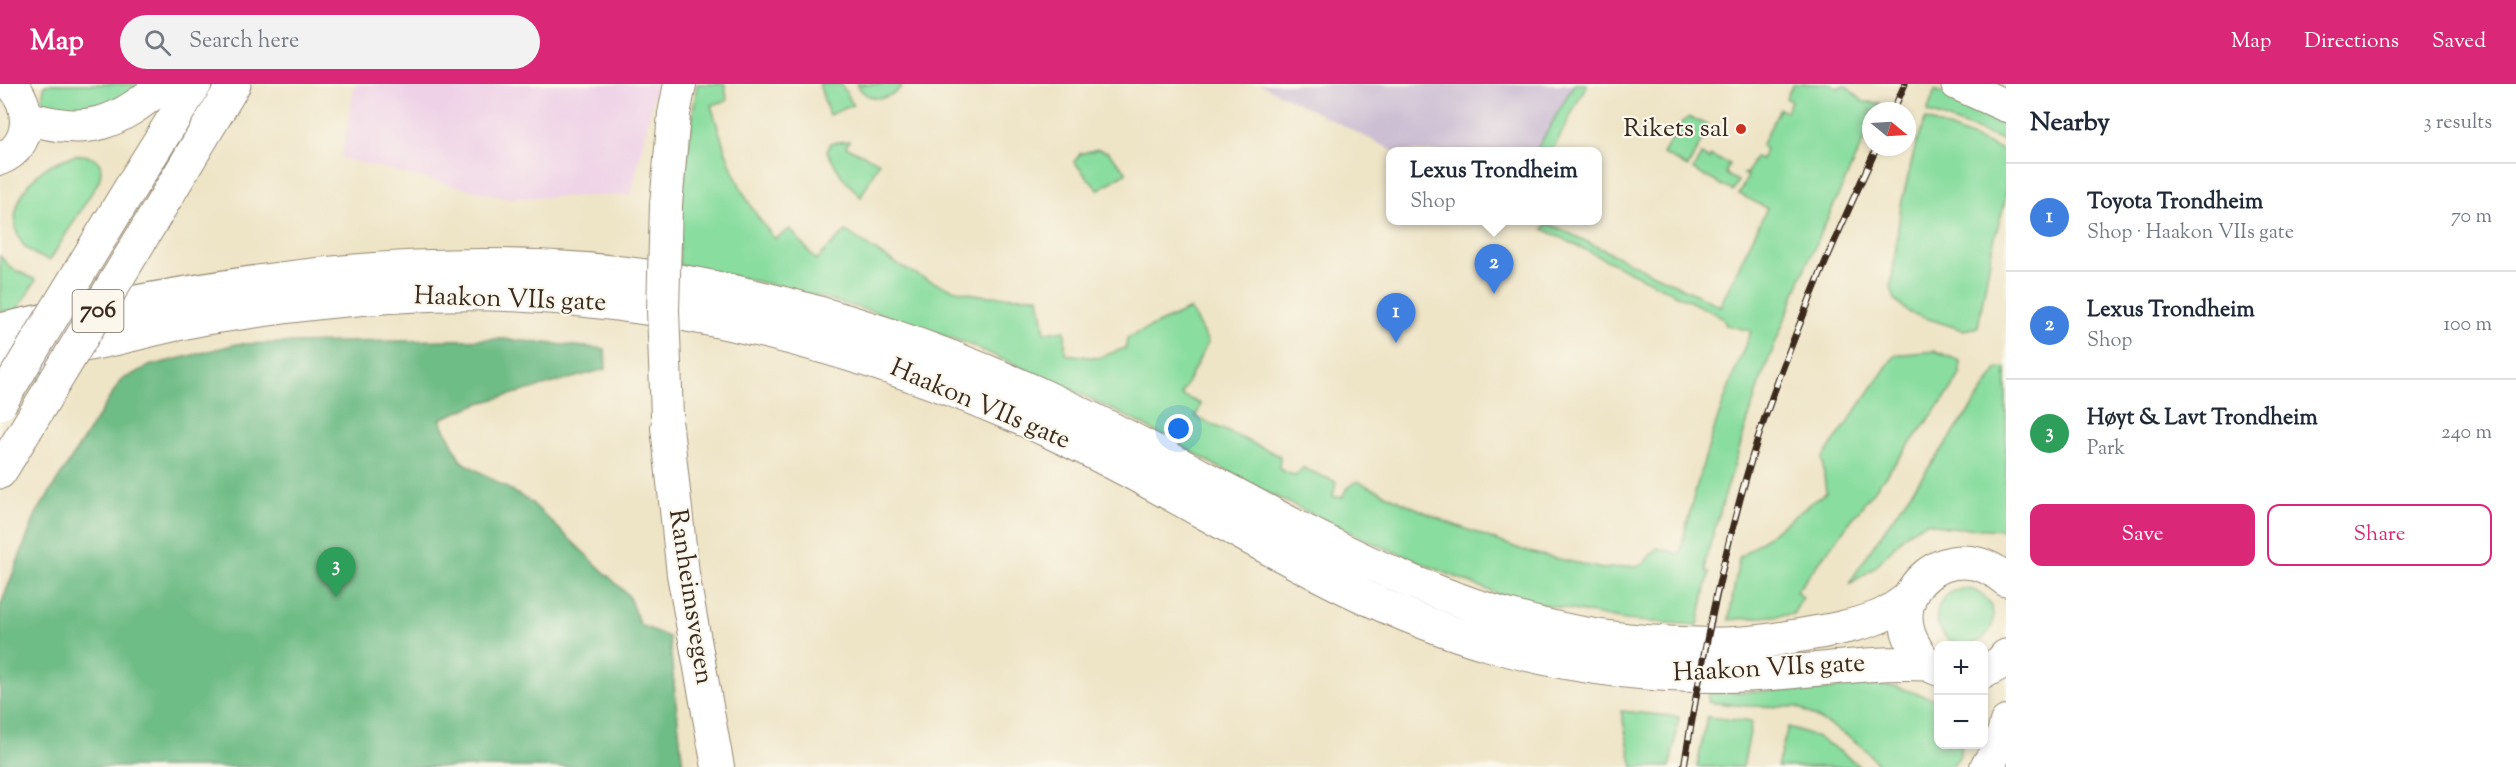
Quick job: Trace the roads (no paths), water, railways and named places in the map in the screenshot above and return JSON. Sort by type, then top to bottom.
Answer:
[{"type":"main road","points":[[22,96],[72,128],[90,126],[128,111],[164,84]]},
{"type":"main road","name":"706","points":[[0,403],[195,84]]},
{"type":"main road","name":"706","points":[[0,472],[234,84]]},
{"type":"main road","name":"Haakon VIIs gate","points":[[0,330],[106,306],[204,289],[329,272],[421,266],[516,265],[603,271],[695,284],[794,306],[872,329],[975,366],[1070,408],[1349,555],[1418,586],[1506,617],[1590,636],[1672,644],[1749,644],[1825,631],[1882,616],[1910,597]]},
{"type":"main road","name":"Haakon VIIs gate","points":[[0,362],[203,319],[328,302],[398,297],[513,295],[600,301],[693,314],[787,335],[878,362],[964,394],[1054,433],[1334,581],[1406,614],[1493,646],[1581,666],[1666,675],[1747,675],[1896,662],[1932,667]]},
{"type":"main road","points":[[1932,667],[1912,643],[1907,628],[1906,612],[1910,597],[1918,583],[1931,571],[1946,564],[1992,559],[1996,571],[2006,580]]},
{"type":"main road","points":[[1988,669],[2000,663],[2006,656]]},
{"type":"street","name":"Ranheimsvegen","points":[[680,84],[674,114],[666,205],[663,310],[667,421],[683,574],[718,767]]},
{"type":"street","points":[[1957,84],[2006,106]]},
{"type":"street","points":[[0,159],[14,150],[21,140],[22,96]]},
{"type":"street","points":[[1986,767],[2000,747],[2006,722]]},
{"type":"street","points":[[1984,749],[1986,767]]},
{"type":"railway","points":[[1897,102],[1905,84]]},
{"type":"railway","points":[[1684,767],[1715,601],[1758,438],[1813,291],[1873,156]]},
{"type":"place","name":"Rikets sal","points":[[1741,129]]},
{"type":"place","name":"Lexus Trondheim","points":[[1494,294]]},
{"type":"place","name":"Toyota Trondheim","points":[[1396,343]]},
{"type":"place","name":"Høyt & Lavt Trondheim","points":[[336,597]]}]
